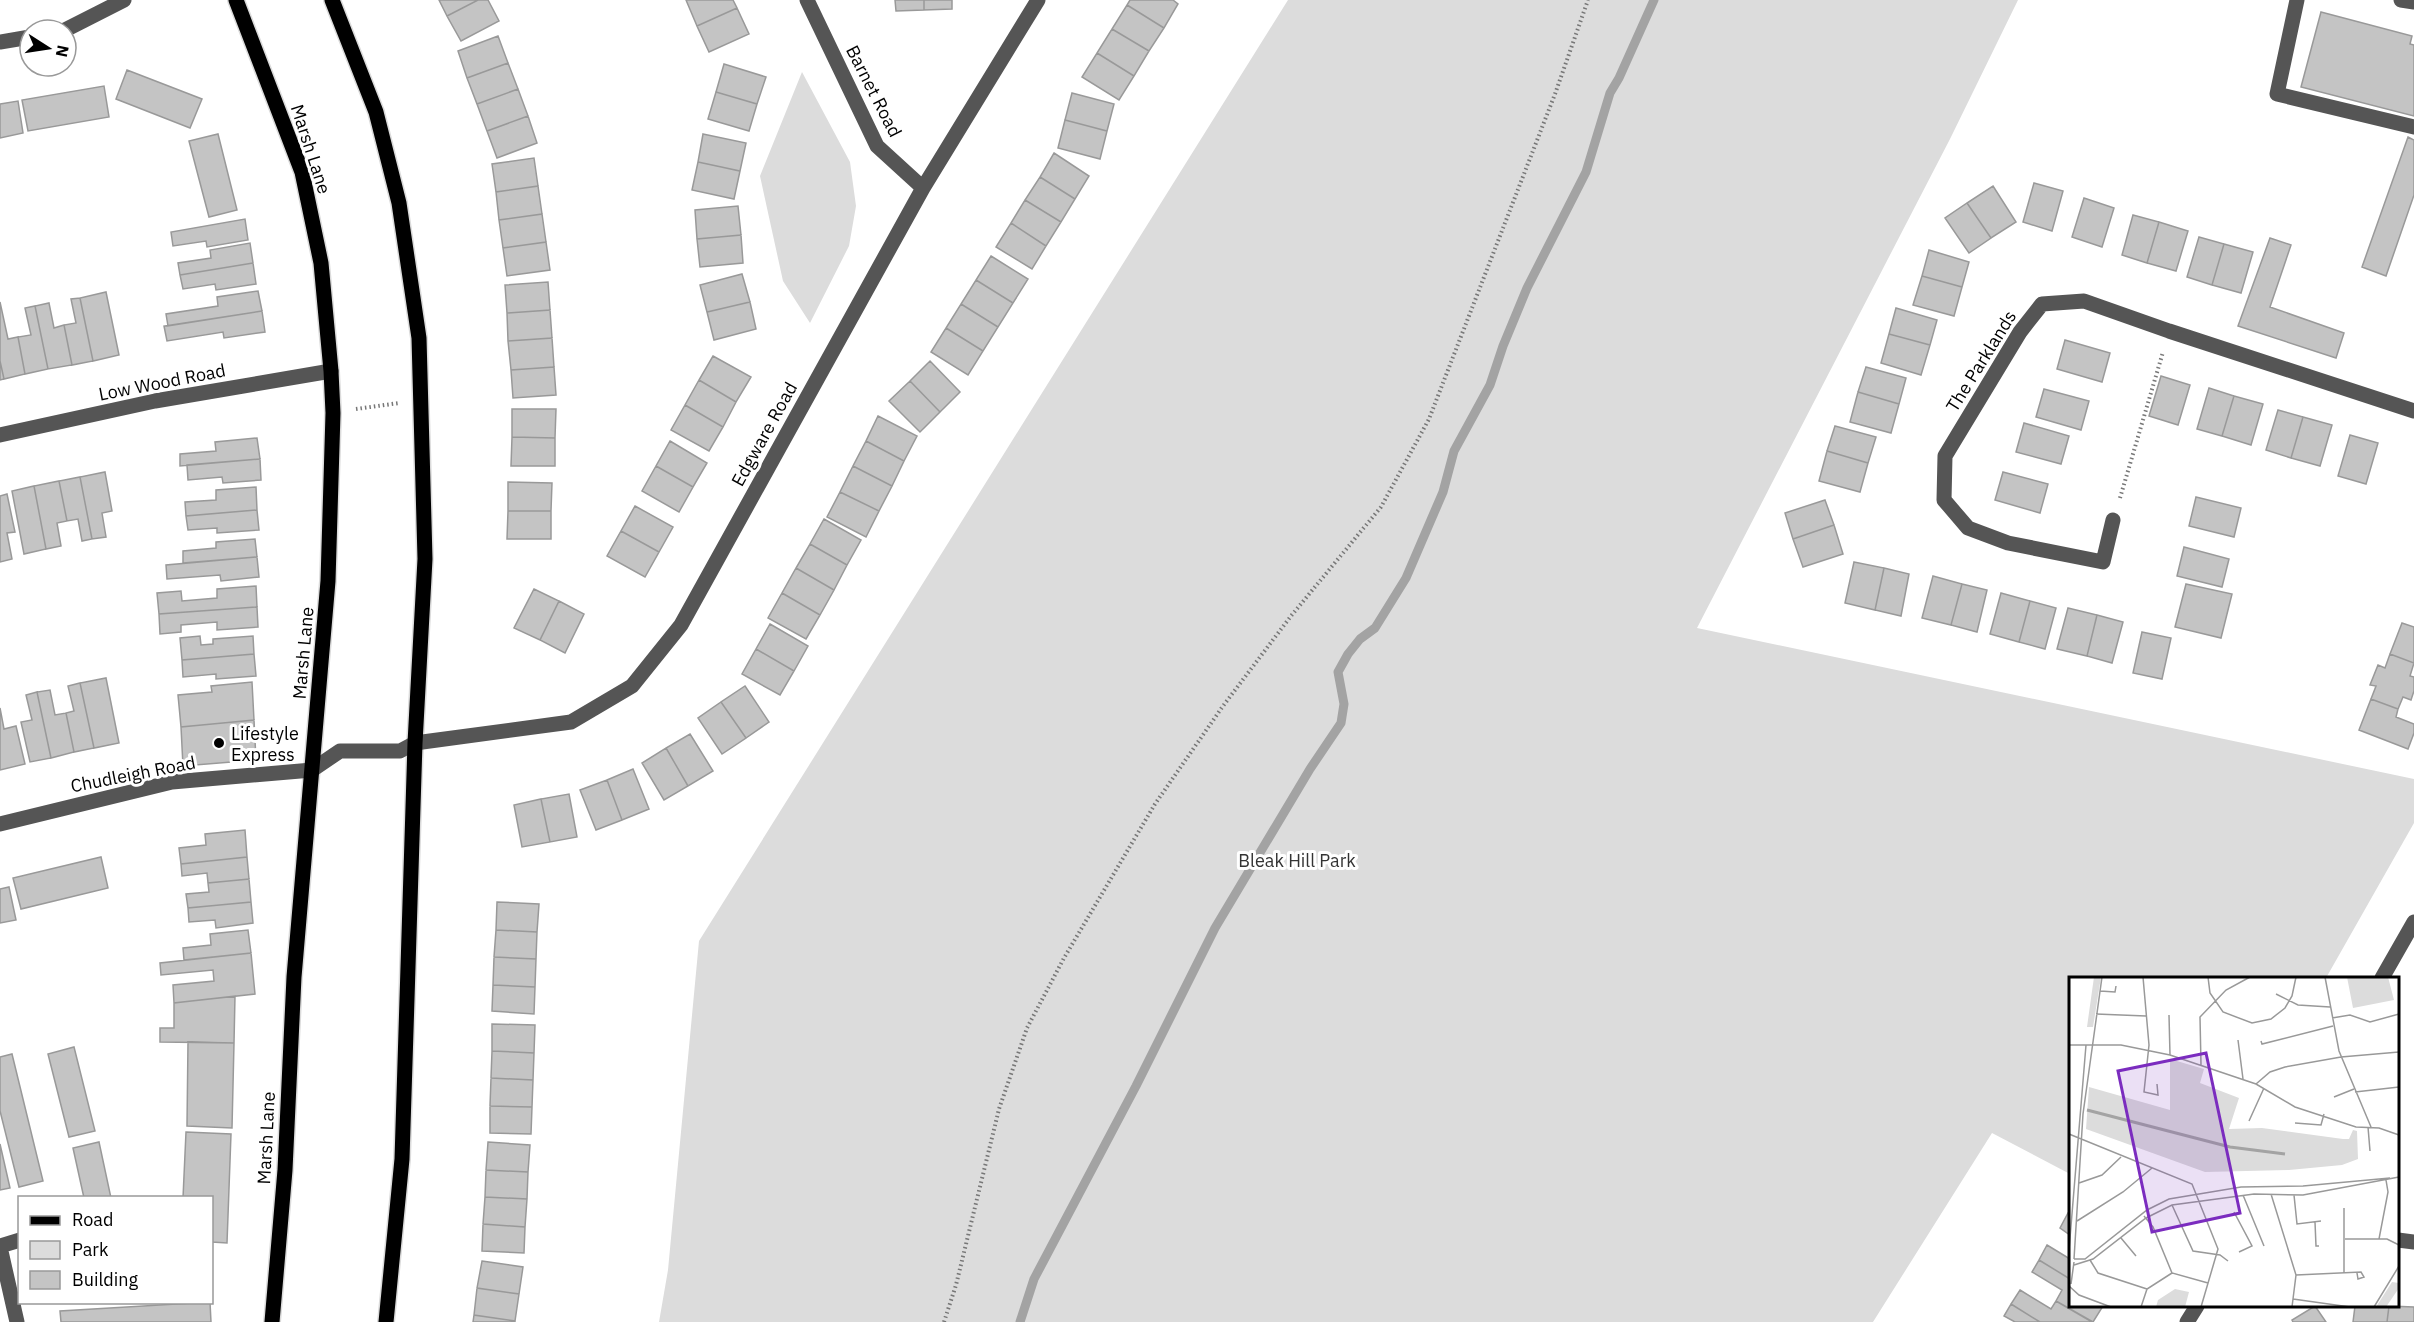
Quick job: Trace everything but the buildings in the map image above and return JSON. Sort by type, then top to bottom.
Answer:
[{"type":"main road","name":"Marsh Lane","points":[[236,0],[302,172],[321,263],[333,413],[328,581],[294,977],[285,1170],[272,1322]]},
{"type":"main road","points":[[332,0],[376,112],[399,203],[419,338],[425,559],[415,743],[402,1160],[386,1322]]},
{"type":"street","points":[[78,23],[124,0]]},
{"type":"street","name":"Barnet Road","points":[[807,0],[878,146],[923,188]]},
{"type":"street","name":"Edgware Road","points":[[312,770],[340,751],[400,751],[415,743],[571,722],[632,686],[681,625],[923,188],[1038,0]]},
{"type":"street","points":[[2297,0],[2277,94],[2414,127]]},
{"type":"street","points":[[2402,0],[2414,2]]},
{"type":"street","points":[[0,42],[18,39]]},
{"type":"street","name":"The Parklands","points":[[2113,520],[2103,562],[2007,543],[1968,528],[1944,500],[1945,456],[2020,332],[2042,304],[2084,301],[2414,411]]},
{"type":"street","name":"Low Wood Road","points":[[0,435],[155,401],[331,371]]},
{"type":"street","name":"Chudleigh Road","points":[[0,824],[172,782],[312,770]]},
{"type":"street","points":[[2383,977],[2414,922]]},
{"type":"street","points":[[2399,1240],[2414,1242]]},
{"type":"street","points":[[17,1322],[0,1247],[18,1241]]},
{"type":"street","points":[[2187,1322],[2196,1307]]},
{"type":"path","points":[[944,1322],[956,1285],[999,1109],[1027,1028],[1064,958],[1155,804],[1229,697],[1291,616],[1381,507],[1429,419],[1555,94],[1588,0]]},
{"type":"path","points":[[2113,520],[2169,331]]},
{"type":"path","points":[[333,413],[420,399]]},
{"type":"green space","name":"Bleak Hill Park","points":[[1288,0],[2018,0],[1950,139],[1697,628],[2414,779],[2414,823],[2327,977],[2069,977],[2069,1173],[1992,1133],[1873,1322],[659,1322],[668,1270],[699,941]]},
{"type":"green space","points":[[802,72],[850,162],[856,206],[849,246],[810,323],[783,281],[760,176]]},
{"type":"waterway","points":[[1020,1322],[1034,1279],[1136,1086],[1215,928],[1310,769],[1341,723],[1344,704],[1338,672],[1360,639],[1375,628],[1406,578],[1443,492],[1454,451],[1490,385],[1527,288],[1586,172],[1610,93],[1654,0]]},
{"type":"place","name":"Lifestyle Express","points":[[219,743]]}]
